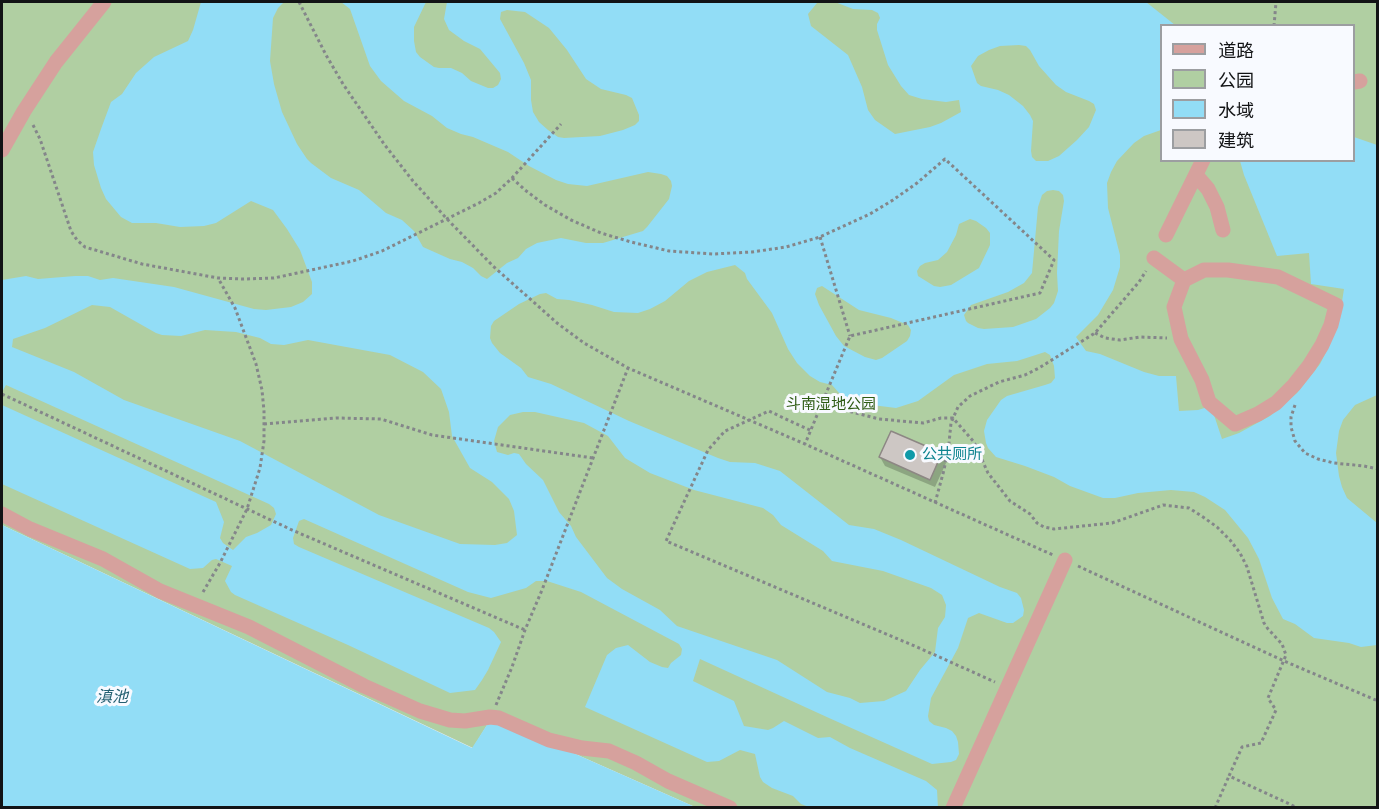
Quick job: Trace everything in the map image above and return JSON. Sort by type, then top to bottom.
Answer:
[{"type":"street","points":[[2,150],[56,62],[104,2]]},
{"type":"street","points":[[1166,235],[1202,162]]},
{"type":"street","points":[[1196,175],[1208,189],[1217,207],[1223,230]]},
{"type":"street","points":[[1154,258],[1184,280]]},
{"type":"street","points":[[1204,270],[1228,270],[1268,276],[1278,278],[1336,304],[1331,325],[1322,345],[1294,385],[1276,403],[1235,424],[1209,402],[1202,380],[1181,339],[1174,307],[1184,280],[1204,270]]},
{"type":"street","points":[[2,513],[30,529],[103,559],[160,591],[249,627],[364,686],[420,711],[450,720],[499,718],[549,740],[609,751],[668,782],[730,807]]},
{"type":"street","points":[[952,807],[1065,560]]},
{"type":"path","points":[[299,2],[343,84],[384,144],[413,181],[493,266],[557,323],[584,343],[628,368],[805,444],[1377,701]]},
{"type":"path","points":[[1274,24],[1276,2]]},
{"type":"path","points":[[24,111],[29,116],[40,139],[71,231],[85,247],[142,264],[218,278],[244,279],[274,278],[353,261],[447,219],[496,193],[561,124]]},
{"type":"path","points":[[512,178],[545,205],[601,233],[631,243],[669,251],[713,254],[786,247],[820,237],[870,214],[893,200],[945,159],[1054,260],[1040,294],[850,336]]},
{"type":"path","points":[[805,444],[850,336],[820,237]]},
{"type":"path","points":[[935,503],[944,470],[951,423],[958,407],[970,396],[1047,364],[1095,333],[1139,282],[1154,258]]},
{"type":"path","points":[[195,605],[220,563],[247,508],[260,468],[264,441],[262,390],[255,364],[235,308],[218,278]]},
{"type":"path","points":[[1095,333],[1105,338],[1120,340],[1140,337],[1181,339]]},
{"type":"path","points":[[490,717],[512,667],[628,368]]},
{"type":"path","points":[[1294,385],[1301,396],[1294,407],[1291,428],[1295,441],[1305,453],[1334,463],[1364,465],[1377,469]]},
{"type":"path","points":[[2,394],[292,530],[525,630]]},
{"type":"path","points":[[821,404],[879,419],[923,423],[941,418],[953,418],[974,442],[988,473],[1010,501],[1030,514],[1044,527],[1054,529],[1112,523],[1163,505],[1189,508],[1230,540],[1240,553],[1264,623],[1285,648],[1286,655],[1268,698],[1276,710],[1261,743],[1242,747],[1215,807]]},
{"type":"path","points":[[810,430],[769,411],[724,431],[708,450],[666,541],[1008,688]]},
{"type":"path","points":[[264,424],[337,418],[381,419],[432,435],[593,458]]},
{"type":"path","points":[[1229,776],[1298,807]]},
{"type":"green space","name":"斗南湿地公园","points":[[2,2],[1377,2],[1377,807],[695,807],[492,717],[473,748],[2,525]]},
{"type":"water","points":[[201,2],[284,2],[273,18],[270,61],[282,112],[307,159],[331,178],[359,190],[386,213],[402,220],[414,231],[423,247],[462,262],[487,279],[537,243],[561,238],[586,243],[603,243],[643,231],[669,199],[671,181],[667,176],[648,172],[587,186],[568,184],[529,166],[508,152],[447,128],[432,116],[404,101],[381,81],[370,66],[350,9],[341,2],[426,2],[414,27],[416,52],[434,67],[451,68],[462,73],[471,81],[493,88],[501,79],[500,73],[480,49],[449,30],[444,19],[447,2],[822,2],[817,3],[808,14],[811,26],[848,55],[862,87],[868,110],[875,120],[895,134],[941,123],[961,112],[959,100],[946,102],[909,95],[888,65],[877,30],[880,18],[878,13],[872,10],[853,9],[835,2],[1146,2],[1174,24],[1160,24],[1160,130],[1144,136],[1134,143],[1117,161],[1111,172],[1107,183],[1108,208],[1120,255],[1120,267],[1113,290],[1098,315],[1076,337],[1086,351],[1100,354],[1144,372],[1159,376],[1176,376],[1179,411],[1198,410],[1211,406],[1222,439],[1239,433],[1270,416],[1297,393],[1320,364],[1329,346],[1341,308],[1344,289],[1311,284],[1309,253],[1277,256],[1240,162],[1355,162],[1355,137],[1377,145],[1377,395],[1355,405],[1343,420],[1336,453],[1339,476],[1347,498],[1377,523],[1377,645],[1361,647],[1314,638],[1295,624],[1283,619],[1248,538],[1225,510],[1205,497],[1194,492],[1171,490],[1103,498],[1070,486],[1054,477],[996,457],[986,443],[984,431],[987,420],[1001,400],[1007,396],[1051,383],[1055,378],[1054,366],[1050,355],[1045,352],[1017,361],[987,364],[954,375],[918,401],[896,408],[856,403],[840,394],[832,385],[810,376],[797,363],[772,313],[745,273],[735,265],[707,272],[689,281],[665,301],[638,313],[614,312],[592,305],[557,299],[546,293],[540,294],[519,304],[494,321],[490,338],[500,353],[521,368],[528,377],[551,384],[629,421],[718,458],[730,462],[755,463],[780,471],[849,525],[874,529],[1017,593],[1024,610],[1023,616],[1013,623],[979,613],[968,618],[958,648],[931,698],[929,721],[952,731],[958,742],[959,754],[956,760],[951,762],[932,764],[700,659],[693,681],[734,701],[744,726],[768,730],[784,721],[818,738],[830,737],[926,781],[937,790],[938,808],[809,807],[801,804],[793,796],[763,782],[755,754],[740,750],[719,761],[707,762],[585,707],[607,655],[616,648],[628,645],[650,662],[668,668],[681,655],[682,649],[679,644],[581,592],[547,581],[536,581],[526,588],[491,598],[468,592],[304,519],[299,521],[293,538],[294,544],[299,547],[494,632],[501,642],[488,670],[475,690],[450,693],[235,595],[225,581],[232,566],[216,559],[203,568],[190,569],[2,484],[2,405],[216,502],[224,522],[220,538],[233,550],[246,537],[271,525],[276,514],[274,508],[269,504],[6,385],[2,392],[2,280],[26,276],[38,279],[75,276],[88,276],[100,280],[113,278],[174,287],[254,309],[266,310],[291,307],[303,302],[312,294],[312,282],[300,250],[273,210],[251,201],[216,223],[180,227],[156,223],[132,223],[121,217],[106,199],[94,165],[93,152],[111,102],[122,94],[136,73],[154,57],[188,41]],"holes":[[[507,10],[525,12],[549,28],[586,79],[601,89],[632,98],[639,121],[623,130],[600,136],[564,138],[548,130],[533,112],[531,80],[500,19],[501,12]],[[1000,46],[1026,46],[1039,66],[1056,85],[1094,104],[1096,110],[1089,127],[1059,156],[1048,161],[1036,161],[1031,151],[1033,121],[1030,115],[1009,95],[977,83],[971,66],[978,56]],[[1047,191],[1059,191],[1064,201],[1059,231],[1058,291],[1054,303],[1036,319],[1013,327],[984,329],[968,323],[964,315],[971,305],[1008,292],[1024,283],[1032,273],[1038,207],[1042,195]],[[970,219],[976,221],[990,233],[990,245],[979,268],[951,285],[934,286],[918,276],[917,271],[920,266],[938,260],[947,252],[959,224]],[[822,286],[859,310],[908,325],[911,330],[910,336],[907,341],[882,358],[876,360],[865,357],[844,346],[836,336],[819,305],[815,294],[817,288]],[[92,305],[110,307],[162,335],[181,336],[205,330],[236,332],[260,338],[271,344],[284,345],[308,340],[390,355],[423,372],[441,389],[449,412],[452,436],[470,468],[492,482],[509,499],[514,511],[517,535],[507,543],[495,545],[460,544],[379,515],[240,441],[124,400],[74,372],[12,347],[13,339],[45,328]],[[535,412],[584,423],[608,436],[625,458],[650,473],[694,490],[763,508],[781,525],[823,551],[832,561],[883,571],[931,588],[942,595],[946,605],[945,617],[938,628],[935,652],[906,691],[884,701],[860,703],[827,692],[777,660],[677,626],[660,610],[607,578],[559,512],[543,480],[519,454],[508,455],[497,452],[494,441],[498,427],[510,415]]]},
{"type":"water","name":"滇池","points":[[2,525],[472,748],[492,717],[695,807],[2,807]]},
{"type":"building","name":"公共厕所","points":[[891,431],[942,453],[930,480],[879,457]]},
{"type":"place","name":"公共厕所","points":[[910,455]]}]
